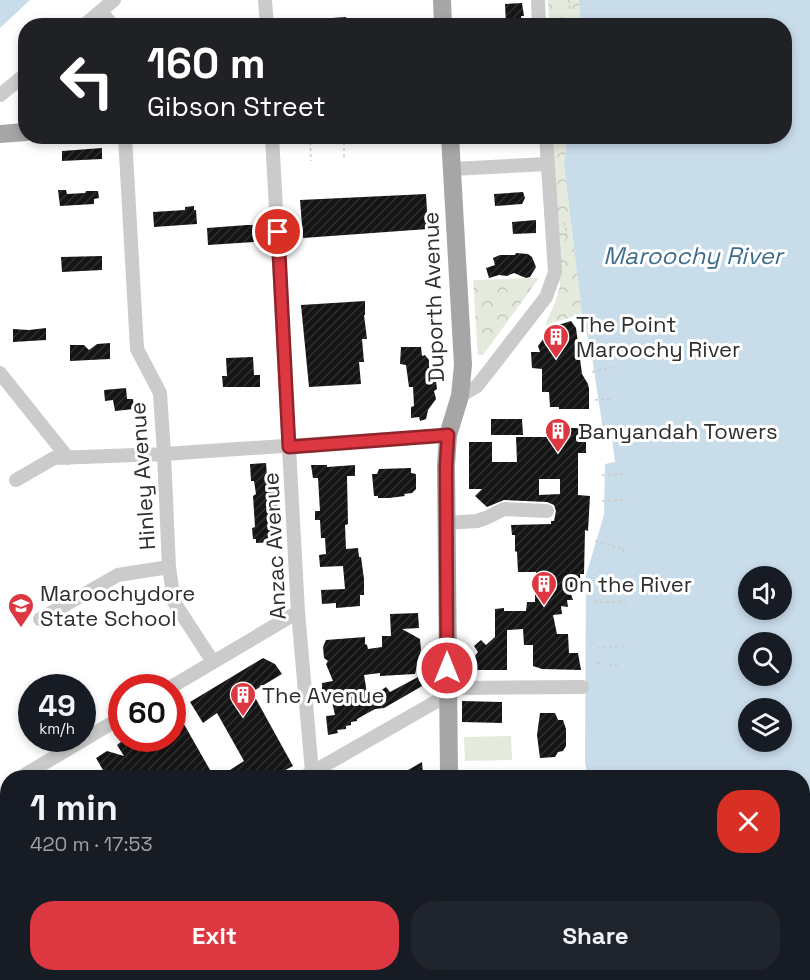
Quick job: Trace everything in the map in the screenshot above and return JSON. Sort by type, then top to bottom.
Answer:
[{"type":"main road","points":[[442,0],[443,18]]},
{"type":"main road","points":[[0,134],[18,133]]},
{"type":"main road","name":"Duporth Avenue","points":[[449,770],[446,466],[448,435],[460,396],[463,365],[450,144]]},
{"type":"street","points":[[93,18],[114,0]]},
{"type":"street","points":[[265,0],[266,18]]},
{"type":"street","points":[[538,0],[539,18]]},
{"type":"street","points":[[101,11],[107,18]]},
{"type":"street","points":[[0,95],[18,80]]},
{"type":"street","name":"Hinley Avenue","points":[[125,144],[137,349],[160,393],[169,567],[174,602],[213,662]]},
{"type":"street","name":"Anzac Avenue","points":[[272,144],[308,770]]},
{"type":"street","points":[[460,396],[477,386],[510,344],[546,297],[555,272],[547,144]]},
{"type":"street","points":[[452,169],[548,164]]},
{"type":"street","points":[[0,373],[68,458]]},
{"type":"street","points":[[16,480],[54,458],[289,447],[448,435]]},
{"type":"street","points":[[446,523],[477,521],[504,509],[547,511]]},
{"type":"street","points":[[40,619],[118,575],[169,567]]},
{"type":"street","points":[[186,678],[298,612]]},
{"type":"street","points":[[317,770],[460,688],[582,687]]},
{"type":"street","points":[[33,770],[108,725]]},
{"type":"path","points":[[569,0],[570,11]]},
{"type":"path","points":[[310,144],[311,162]]},
{"type":"path","points":[[344,144],[344,159]]},
{"type":"path","points":[[592,372],[613,367]]},
{"type":"path","points":[[595,400],[611,399]]},
{"type":"path","points":[[602,475],[626,474]]},
{"type":"path","points":[[602,501],[628,500]]},
{"type":"path","points":[[595,541],[624,549],[622,554]]},
{"type":"path","points":[[594,602],[626,602]]},
{"type":"path","points":[[597,648],[628,646]]},
{"type":"path","points":[[597,663],[619,666]]},
{"type":"green space","points":[[548,0],[579,0],[580,18],[549,18]]},
{"type":"green space","points":[[551,144],[566,144],[564,165],[582,314],[545,325],[560,286]]},
{"type":"green space","points":[[539,278],[483,355],[478,355],[473,280]]},
{"type":"green space","points":[[511,736],[512,760],[465,761],[464,737]]},
{"type":"water","points":[[0,0],[30,0],[0,28]]},
{"type":"water","name":"Maroochy River","points":[[579,0],[810,0],[810,770],[586,770],[586,575],[604,515],[605,464],[615,462],[612,438],[604,437],[591,350],[582,314],[564,165],[566,144],[792,144],[792,18],[580,18]]},
{"type":"building","points":[[522,3],[524,16],[506,18],[505,4]]},
{"type":"building","points":[[102,148],[102,159],[62,161],[62,151]]},
{"type":"building","points":[[58,190],[66,190],[67,194],[98,191],[99,198],[94,199],[94,204],[60,206]]},
{"type":"building","points":[[523,192],[525,198],[522,204],[495,206],[494,194]]},
{"type":"building","points":[[426,194],[428,229],[303,238],[300,200]]},
{"type":"building","points":[[194,206],[197,224],[154,227],[153,212],[185,210],[185,207]]},
{"type":"building","points":[[536,220],[536,233],[513,234],[512,222]]},
{"type":"building","points":[[254,225],[254,242],[208,245],[207,228]]},
{"type":"building","points":[[516,253],[528,254],[532,257],[536,267],[530,277],[526,278],[514,273],[489,278],[486,268],[495,265],[493,258]]},
{"type":"building","points":[[102,256],[102,270],[62,272],[61,257]]},
{"type":"building","points":[[365,301],[367,339],[362,339],[364,362],[359,362],[361,384],[309,387],[301,305]]},
{"type":"building","name":"The Point Maroochy River","points":[[571,321],[576,328],[582,374],[588,384],[589,409],[550,407],[549,392],[542,392],[542,369],[532,368],[531,352],[540,352],[538,346],[552,327]]},
{"type":"building","points":[[46,328],[46,340],[13,342],[13,329]]},
{"type":"building","points":[[110,343],[110,359],[70,361],[70,345],[84,345],[89,350],[97,344]]},
{"type":"building","points":[[401,347],[421,347],[422,356],[425,355],[429,360],[429,367],[433,370],[436,381],[437,389],[434,391],[436,399],[428,410],[426,419],[420,421],[419,417],[411,418],[411,407],[414,406],[413,387],[409,387],[406,365],[400,364]]},
{"type":"building","points":[[253,357],[254,375],[260,375],[260,387],[223,387],[222,376],[227,376],[226,358]]},
{"type":"building","points":[[126,388],[127,399],[133,399],[134,409],[115,411],[113,400],[105,401],[104,390]]},
{"type":"building","points":[[491,419],[522,419],[523,435],[491,435]]},
{"type":"building","points":[[562,428],[586,428],[586,453],[578,453],[578,495],[590,496],[588,531],[585,530],[584,574],[580,574],[581,591],[571,594],[573,600],[567,600],[568,607],[561,606],[562,614],[553,615],[557,634],[568,634],[569,653],[578,653],[581,670],[542,669],[533,666],[533,645],[524,645],[523,629],[507,630],[507,670],[469,670],[478,652],[474,646],[481,640],[486,645],[495,637],[495,609],[526,611],[527,602],[535,602],[535,594],[543,594],[544,574],[518,572],[515,535],[512,535],[511,525],[551,524],[556,511],[554,505],[547,502],[504,500],[487,507],[475,496],[482,489],[469,489],[469,442],[492,442],[492,462],[517,462],[516,437],[547,437],[547,434],[562,434]],"holes":[[[539,479],[560,479],[560,494],[539,495]]]},
{"type":"building","points":[[266,463],[268,489],[274,488],[274,492],[277,493],[278,509],[275,510],[279,538],[275,539],[276,542],[256,543],[256,539],[253,539],[252,528],[255,527],[253,496],[256,494],[254,481],[251,481],[250,464]]},
{"type":"building","points":[[311,465],[327,465],[327,467],[355,465],[355,476],[347,476],[348,524],[345,525],[346,549],[358,548],[359,557],[361,557],[364,595],[360,595],[360,606],[336,608],[336,603],[322,604],[321,590],[345,589],[343,566],[320,567],[319,555],[326,554],[325,538],[321,538],[320,520],[315,520],[315,511],[320,511],[318,478],[313,478]]},
{"type":"building","points":[[411,468],[411,473],[416,474],[416,489],[412,493],[389,498],[374,496],[372,474],[377,474],[379,469]]},
{"type":"building","points":[[418,613],[419,628],[402,629],[420,639],[421,650],[415,674],[364,675],[368,699],[386,687],[390,692],[418,677],[424,685],[384,708],[375,709],[357,721],[351,722],[346,729],[337,730],[338,733],[328,735],[326,716],[335,715],[331,697],[322,697],[322,683],[333,681],[326,664],[328,661],[324,658],[323,647],[326,640],[365,637],[368,649],[382,647],[382,636],[391,636],[390,614]]},
{"type":"building","name":"The Avenue","points":[[263,658],[275,664],[282,674],[252,692],[293,766],[285,770],[230,770],[244,761],[217,713],[203,723],[190,702]]},
{"type":"building","points":[[462,701],[502,702],[502,723],[462,722]]},
{"type":"building","points":[[540,713],[555,713],[558,720],[563,720],[566,729],[566,746],[555,757],[540,758],[537,735]]},
{"type":"building","points":[[186,728],[210,770],[103,770],[96,758],[107,751],[124,756],[121,752],[186,752]]},
{"type":"building","points":[[422,762],[423,770],[408,770]]},
{"type":"place","name":"The Point Maroochy River","points":[[556,360]]},
{"type":"place","name":"Banyandah Towers","points":[[558,454]]},
{"type":"place","name":"On the River","points":[[544,607]]},
{"type":"place","name":"Maroochydore State School","points":[[21,629]]},
{"type":"place","name":"The Avenue","points":[[243,718]]},
{"type":"route","points":[[278,232],[289,447],[448,435],[446,466],[447,668]]}]
